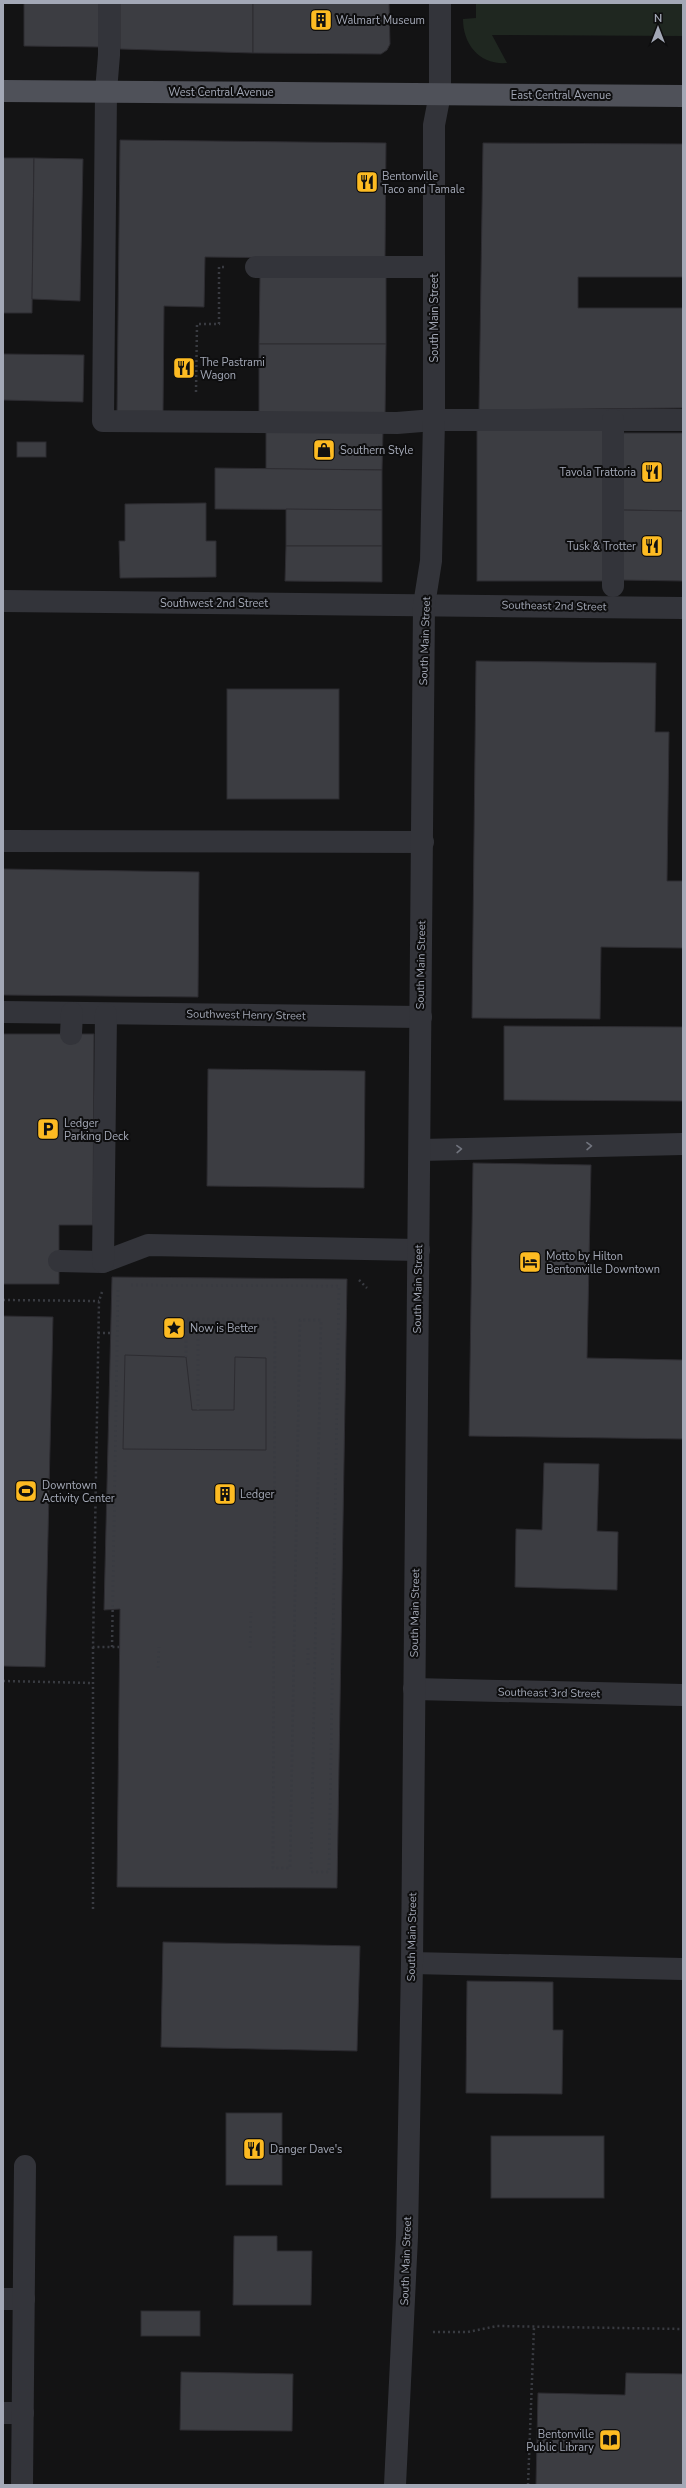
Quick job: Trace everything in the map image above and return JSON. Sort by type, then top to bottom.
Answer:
[{"type":"main road","name":"West Central Avenue","points":[[3,91],[440,94]]},
{"type":"main road","name":"East Central Avenue","points":[[440,94],[683,96]]},
{"type":"street","points":[[109,3],[109,55],[106,91],[102,421],[397,423],[434,420],[683,420]]},
{"type":"street","name":"South Main Street","points":[[395,2485],[407,2237],[412,1963],[424,605],[431,561],[434,420],[434,125],[440,94],[440,3]]},
{"type":"street","points":[[256,267],[433,267]]},
{"type":"street","points":[[613,420],[613,586]]},
{"type":"street","name":"Southwest 2nd Street","points":[[3,601],[424,605]]},
{"type":"street","name":"Southeast 2nd Street","points":[[424,605],[683,608]]},
{"type":"street","points":[[3,840],[422,842]]},
{"type":"street","name":"Southwest Henry Street","points":[[3,1012],[71,1024],[106,1014],[421,1017]]},
{"type":"street","points":[[103,1262],[106,1014]]},
{"type":"street","points":[[420,1150],[683,1144]]},
{"type":"street","points":[[59,1261],[103,1262],[148,1245],[419,1250]]},
{"type":"street","name":"Southeast 3rd Street","points":[[414,1689],[683,1695]]},
{"type":"street","points":[[412,1963],[683,1969]]},
{"type":"street","points":[[22,2485],[13,2413],[14,2299],[26,2166]]},
{"type":"path","points":[[196,421],[197,324],[219,324],[219,267],[256,267]]},
{"type":"path","points":[[126,1285],[339,1286],[329,1872],[311,1872],[321,1320],[300,1320],[290,1868],[273,1868],[275,1319],[186,1319],[186,1357]]},
{"type":"path","points":[[112,1646],[118,1292]]},
{"type":"path","points":[[3,1300],[99,1300],[93,1646],[93,1912]]},
{"type":"path","points":[[198,1319],[198,1410]]},
{"type":"path","points":[[98,1333],[110,1333]]},
{"type":"path","points":[[250,1648],[251,1612]]},
{"type":"path","points":[[93,1646],[119,1646]]},
{"type":"path","points":[[158,1668],[159,1647]]},
{"type":"path","points":[[308,1648],[308,1668]]},
{"type":"path","points":[[3,1681],[93,1683]]},
{"type":"path","points":[[433,2332],[468,2332],[497,2326],[683,2329]]},
{"type":"path","points":[[528,2485],[534,2327]]},
{"type":"shaded area","points":[[476,3],[683,3],[683,36],[492,35],[507,63],[497,63],[481,57],[475,52],[466,37],[463,19],[476,18]]},
{"type":"building","points":[[24,3],[99,3],[99,47],[24,46]]},
{"type":"building","points":[[120,3],[253,3],[253,53],[120,49]]},
{"type":"building","name":"Walmart Museum","points":[[253,3],[389,3],[390,44],[387,50],[381,54],[253,53]]},
{"type":"building","points":[[120,140],[386,143],[385,259],[205,257],[204,307],[164,306],[163,413],[117,413]]},
{"type":"building","points":[[483,143],[683,144],[683,277],[578,277],[578,308],[683,308],[683,408],[479,410]]},
{"type":"building","points":[[3,158],[34,158],[32,313],[3,313]]},
{"type":"building","points":[[34,158],[83,159],[80,301],[32,299]]},
{"type":"building","points":[[260,277],[386,277],[386,344],[259,344]]},
{"type":"building","points":[[259,344],[386,344],[385,416],[259,415]]},
{"type":"building","points":[[3,354],[84,355],[83,402],[3,400]]},
{"type":"building","name":"Southern Style","points":[[266,430],[383,430],[382,470],[266,469]]},
{"type":"building","points":[[477,430],[606,430],[606,581],[477,581]]},
{"type":"building","name":"Tavola Trattoria","points":[[622,433],[683,433],[683,511],[621,510]]},
{"type":"building","points":[[17,442],[46,442],[46,457],[17,457]]},
{"type":"building","points":[[215,468],[382,470],[382,510],[215,509]]},
{"type":"building","points":[[206,503],[206,541],[216,541],[216,577],[120,578],[119,541],[125,541],[125,504]]},
{"type":"building","points":[[286,509],[382,510],[382,546],[286,546]]},
{"type":"building","name":"Tusk & Trotter","points":[[621,510],[683,511],[683,581],[620,580]]},
{"type":"building","points":[[286,546],[382,546],[382,582],[285,581]]},
{"type":"building","points":[[476,661],[656,663],[655,732],[669,732],[667,881],[683,881],[683,948],[601,947],[600,1019],[472,1018]]},
{"type":"building","points":[[227,689],[339,689],[339,799],[227,799]]},
{"type":"building","points":[[3,869],[199,872],[198,997],[3,995]]},
{"type":"building","points":[[504,1026],[683,1027],[683,1101],[504,1100]]},
{"type":"building","name":"Ledger Parking Deck","points":[[3,1034],[94,1034],[93,1225],[59,1225],[59,1284],[3,1284]]},
{"type":"building","points":[[208,1069],[365,1071],[364,1188],[207,1186]]},
{"type":"building","name":"Motto by Hilton Bentonville Downtown","points":[[473,1163],[591,1165],[587,1358],[683,1360],[683,1439],[469,1436]]},
{"type":"building","name":"Ledger","points":[[112,1277],[347,1279],[337,1888],[117,1887],[120,1609],[104,1610]]},
{"type":"building","name":"Downtown Activity Center","points":[[3,1316],[53,1317],[45,1667],[3,1666]]},
{"type":"building","points":[[125,1355],[186,1357],[192,1410],[234,1410],[235,1357],[266,1358],[266,1450],[123,1449]]},
{"type":"building","points":[[544,1463],[599,1464],[597,1531],[618,1532],[617,1590],[515,1587],[516,1529],[542,1530]]},
{"type":"building","points":[[163,1942],[360,1946],[357,2051],[161,2047]]},
{"type":"building","points":[[467,1981],[553,1982],[553,2030],[563,2030],[562,2094],[466,2093]]},
{"type":"building","name":"Danger Dave's","points":[[226,2113],[282,2113],[282,2185],[226,2185]]},
{"type":"building","points":[[491,2136],[604,2136],[604,2198],[491,2198]]},
{"type":"building","points":[[234,2236],[277,2236],[277,2251],[312,2251],[311,2305],[233,2305]]},
{"type":"building","points":[[141,2311],[200,2311],[200,2336],[141,2336]]},
{"type":"building","points":[[181,2372],[293,2374],[292,2431],[180,2430]]},
{"type":"building","name":"Bentonville Public Library","points":[[626,2373],[683,2374],[683,2485],[536,2485],[538,2393],[625,2395]]},
{"type":"place","name":"Walmart Museum","points":[[321,20]]},
{"type":"place","name":"Bentonville Taco and Tamale","points":[[367,182]]},
{"type":"place","name":"The Pastrami Wagon","points":[[184,368]]},
{"type":"place","name":"Southern Style","points":[[324,450]]},
{"type":"place","name":"Tavola Trattoria","points":[[652,472]]},
{"type":"place","name":"Tusk & Trotter","points":[[652,546]]},
{"type":"place","name":"Ledger Parking Deck","points":[[48,1129]]},
{"type":"place","name":"Motto by Hilton Bentonville Downtown","points":[[530,1262]]},
{"type":"place","name":"Now is Better","points":[[174,1328]]},
{"type":"place","name":"Downtown Activity Center","points":[[26,1491]]},
{"type":"place","name":"Ledger","points":[[225,1494]]},
{"type":"place","name":"Danger Dave's","points":[[254,2149]]},
{"type":"place","name":"Bentonville Public Library","points":[[610,2440]]}]
